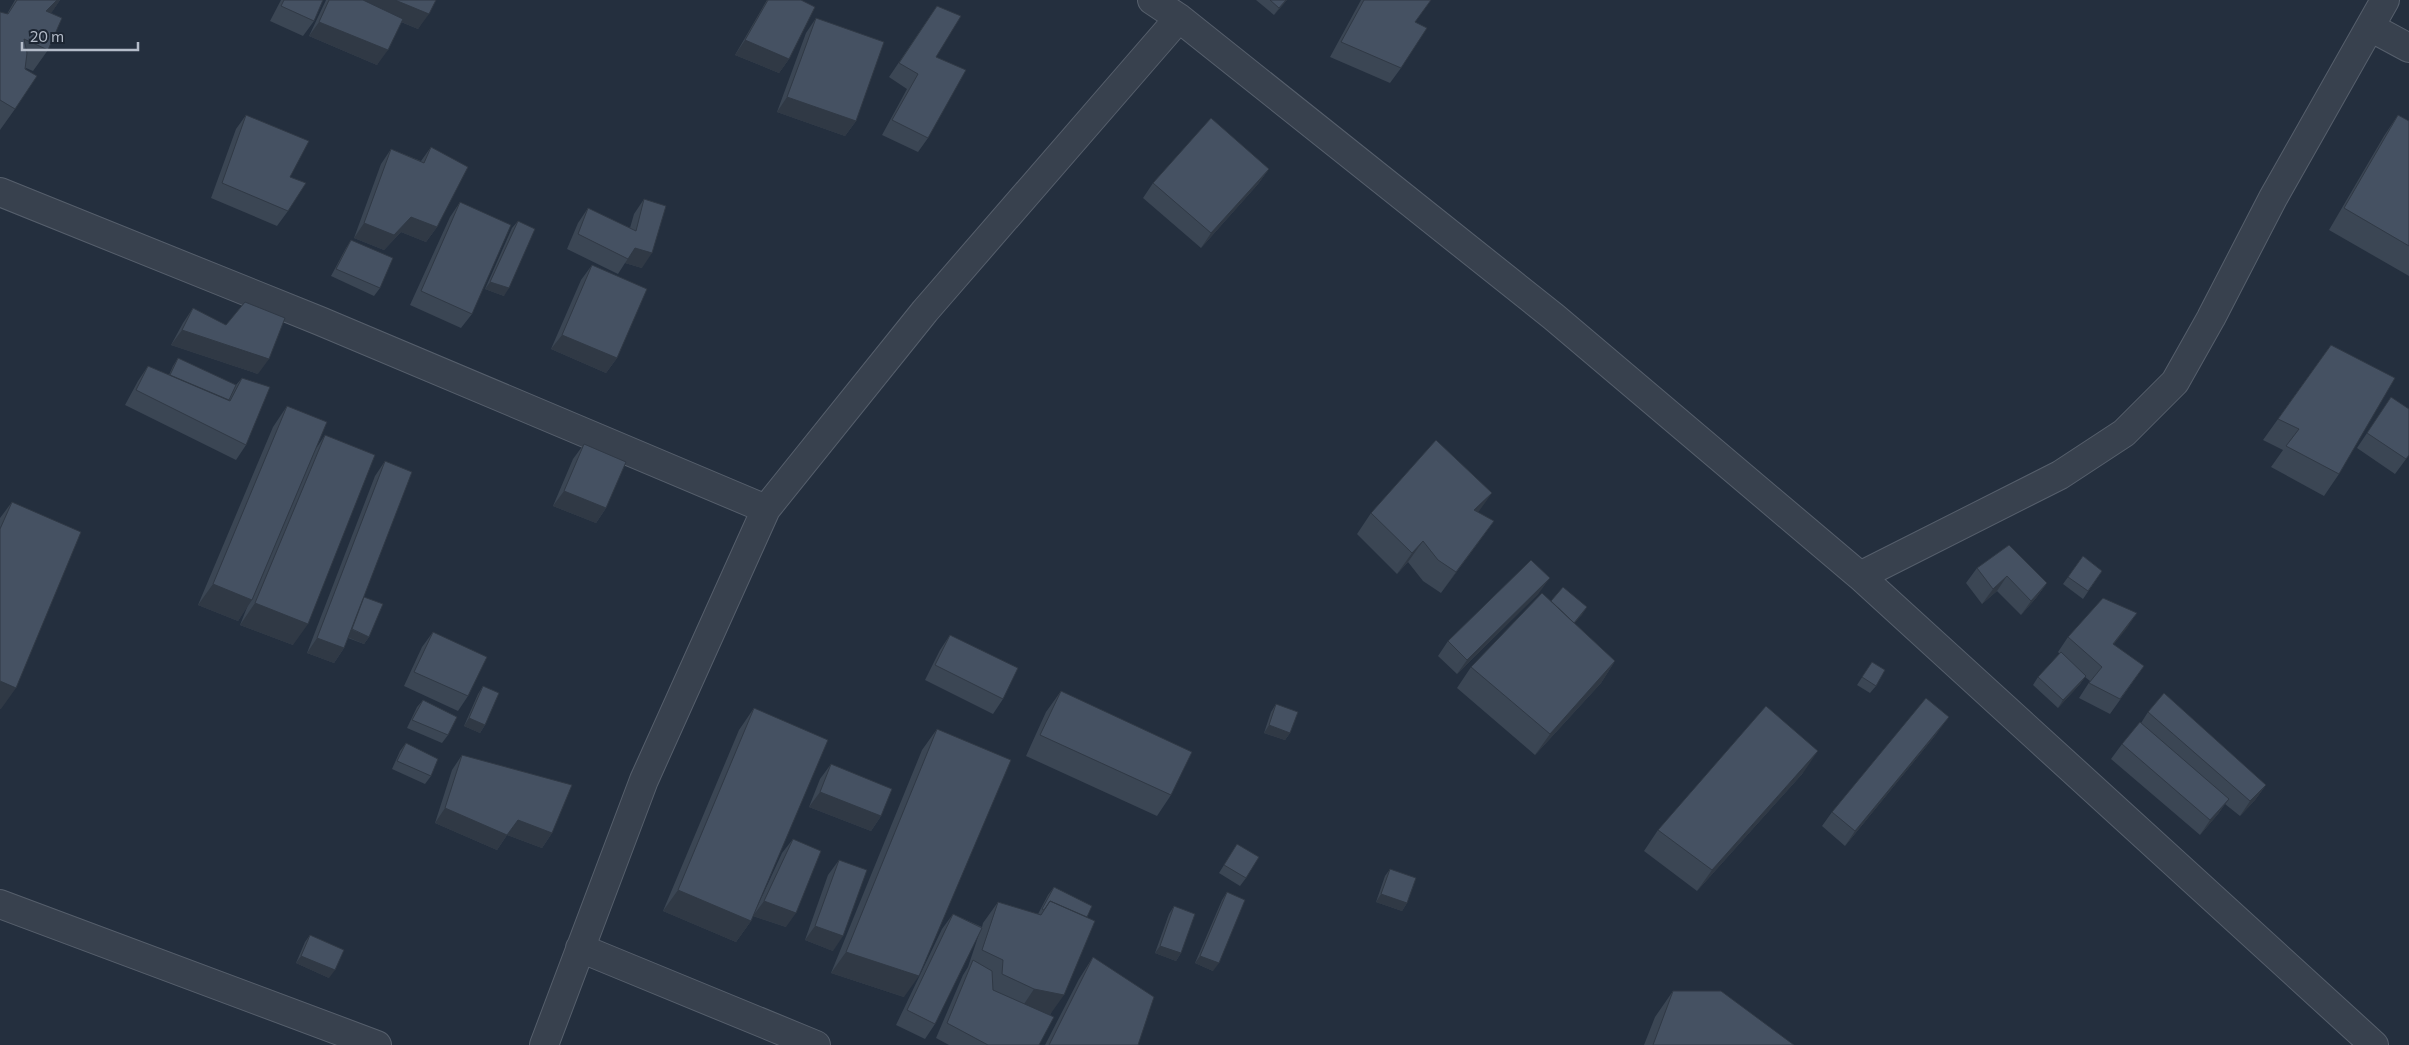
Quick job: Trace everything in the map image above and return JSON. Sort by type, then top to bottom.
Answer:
[{"type":"street","points":[[1152,0],[1179,18],[1554,317],[1860,576],[2374,1045]]},
{"type":"street","points":[[1860,576],[2060,476],[2124,432],[2175,382],[2274,198],[2385,0]]},
{"type":"street","points":[[544,1045],[644,780],[766,509],[925,310],[1179,18]]},
{"type":"street","points":[[2370,27],[2409,48]]},
{"type":"street","points":[[0,192],[320,321],[766,509]]},
{"type":"street","points":[[0,904],[377,1045]]},
{"type":"street","points":[[580,948],[816,1045]]},
{"type":"building","points":[[17,0],[57,0],[46,11],[62,18],[48,50],[24,39],[27,53],[25,69],[37,76],[15,109],[0,100],[0,12],[8,14]]},
{"type":"building","points":[[284,0],[323,0],[314,21],[281,6]]},
{"type":"building","points":[[329,0],[363,0],[403,19],[388,50],[319,22]]},
{"type":"building","points":[[395,0],[436,0],[429,14]]},
{"type":"building","points":[[768,0],[801,0],[815,7],[789,59],[745,40]]},
{"type":"building","points":[[1270,0],[1286,0],[1279,8]]},
{"type":"building","points":[[1364,0],[1431,0],[1415,22],[1427,28],[1401,68],[1341,42]]},
{"type":"building","points":[[937,6],[961,16],[936,57],[966,70],[928,138],[892,120],[918,74],[899,63]]},
{"type":"building","points":[[816,18],[884,42],[856,121],[787,97]]},
{"type":"building","points":[[246,115],[309,141],[290,177],[306,183],[288,211],[222,183]]},
{"type":"building","points":[[2398,115],[2409,121],[2409,246],[2344,208]]},
{"type":"building","points":[[1211,118],[1269,169],[1211,233],[1153,183]]},
{"type":"building","points":[[431,147],[468,167],[437,227],[411,217],[394,235],[364,223],[391,149],[424,163]]},
{"type":"building","points":[[644,199],[666,206],[652,253],[635,248],[628,259],[578,234],[588,208],[636,231]]},
{"type":"building","points":[[460,202],[511,225],[472,314],[421,291]]},
{"type":"building","points":[[518,221],[535,229],[509,288],[490,282]]},
{"type":"building","points":[[351,240],[393,258],[380,288],[336,269]]},
{"type":"building","points":[[592,265],[647,289],[617,358],[562,335]]},
{"type":"building","points":[[245,302],[285,318],[269,359],[182,330],[193,308],[226,325]]},
{"type":"building","points":[[2331,345],[2395,378],[2339,474],[2286,446],[2299,429],[2278,419]]},
{"type":"building","points":[[178,358],[236,385],[229,400],[170,375]]},
{"type":"building","points":[[148,366],[230,401],[242,378],[270,387],[246,445],[136,390]]},
{"type":"building","points":[[2391,397],[2409,409],[2409,455],[2406,459],[2367,433]]},
{"type":"building","points":[[287,406],[327,422],[252,600],[213,584]]},
{"type":"building","points":[[325,435],[375,455],[308,624],[255,603]]},
{"type":"building","points":[[1436,440],[1492,493],[1474,510],[1494,521],[1456,572],[1438,560],[1423,541],[1412,553],[1371,513]]},
{"type":"building","points":[[584,444],[626,462],[606,508],[564,491]]},
{"type":"building","points":[[385,461],[412,472],[344,648],[317,638]]},
{"type":"building","points":[[12,502],[81,532],[16,688],[0,681],[0,529]]},
{"type":"building","points":[[2009,545],[2047,583],[2031,601],[2007,576],[1993,589],[1977,568]]},
{"type":"building","points":[[2083,556],[2102,571],[2088,591],[2068,577]]},
{"type":"building","points":[[1531,560],[1550,578],[1467,660],[1448,641]]},
{"type":"building","points":[[1563,587],[1587,607],[1574,623],[1551,601]]},
{"type":"building","points":[[1542,593],[1615,661],[1550,734],[1471,667]]},
{"type":"building","points":[[364,597],[383,604],[369,637],[352,629]]},
{"type":"building","points":[[2103,598],[2137,613],[2113,644],[2144,666],[2120,699],[2089,683],[2102,667],[2068,637]]},
{"type":"building","points":[[433,632],[487,657],[468,696],[414,672]]},
{"type":"building","points":[[950,635],[1018,668],[1003,699],[935,665]]},
{"type":"building","points":[[2061,652],[2086,676],[2063,700],[2038,677]]},
{"type":"building","points":[[1872,662],[1885,670],[1876,686],[1862,677]]},
{"type":"building","points":[[483,686],[499,693],[485,725],[469,718]]},
{"type":"building","points":[[1061,691],[1192,752],[1171,795],[1040,735]]},
{"type":"building","points":[[2164,693],[2266,785],[2250,801],[2148,712]]},
{"type":"building","points":[[1926,698],[1949,717],[1855,831],[1832,812]]},
{"type":"building","points":[[423,700],[457,717],[448,735],[412,720]]},
{"type":"building","points":[[1276,704],[1298,712],[1290,733],[1269,725]]},
{"type":"building","points":[[1766,706],[1818,751],[1712,870],[1658,830]]},
{"type":"building","points":[[754,708],[828,740],[751,921],[678,890]]},
{"type":"building","points":[[2140,722],[2229,799],[2210,820],[2122,744]]},
{"type":"building","points":[[937,729],[1011,760],[919,976],[846,952]]},
{"type":"building","points":[[406,743],[438,759],[431,776],[397,761]]},
{"type":"building","points":[[462,755],[572,785],[552,833],[518,820],[507,835],[445,808]]},
{"type":"building","points":[[831,764],[892,789],[881,816],[820,792]]},
{"type":"building","points":[[793,839],[821,851],[796,913],[764,901]]},
{"type":"building","points":[[1237,844],[1259,857],[1246,878],[1224,865]]},
{"type":"building","points":[[839,860],[867,870],[843,936],[815,926]]},
{"type":"building","points":[[1390,869],[1416,878],[1407,903],[1381,894]]},
{"type":"building","points":[[1054,887],[1092,906],[1087,917],[1050,901],[1044,910],[1042,909]]},
{"type":"building","points":[[1227,892],[1245,900],[1219,963],[1200,956]]},
{"type":"building","points":[[1050,901],[1095,921],[1064,995],[1034,989],[1002,974],[1003,960],[982,950],[998,902],[1041,915]]},
{"type":"building","points":[[1174,906],[1195,914],[1181,953],[1160,946]]},
{"type":"building","points":[[953,914],[982,928],[935,1024],[907,1010]]},
{"type":"building","points":[[310,935],[344,950],[335,970],[301,956]]},
{"type":"building","points":[[1093,957],[1154,997],[1138,1045],[1049,1045]]},
{"type":"building","points":[[973,960],[992,971],[993,990],[1054,1017],[1039,1045],[988,1045],[947,1023]]},
{"type":"building","points":[[1673,991],[1721,991],[1794,1045],[1653,1045]]}]
